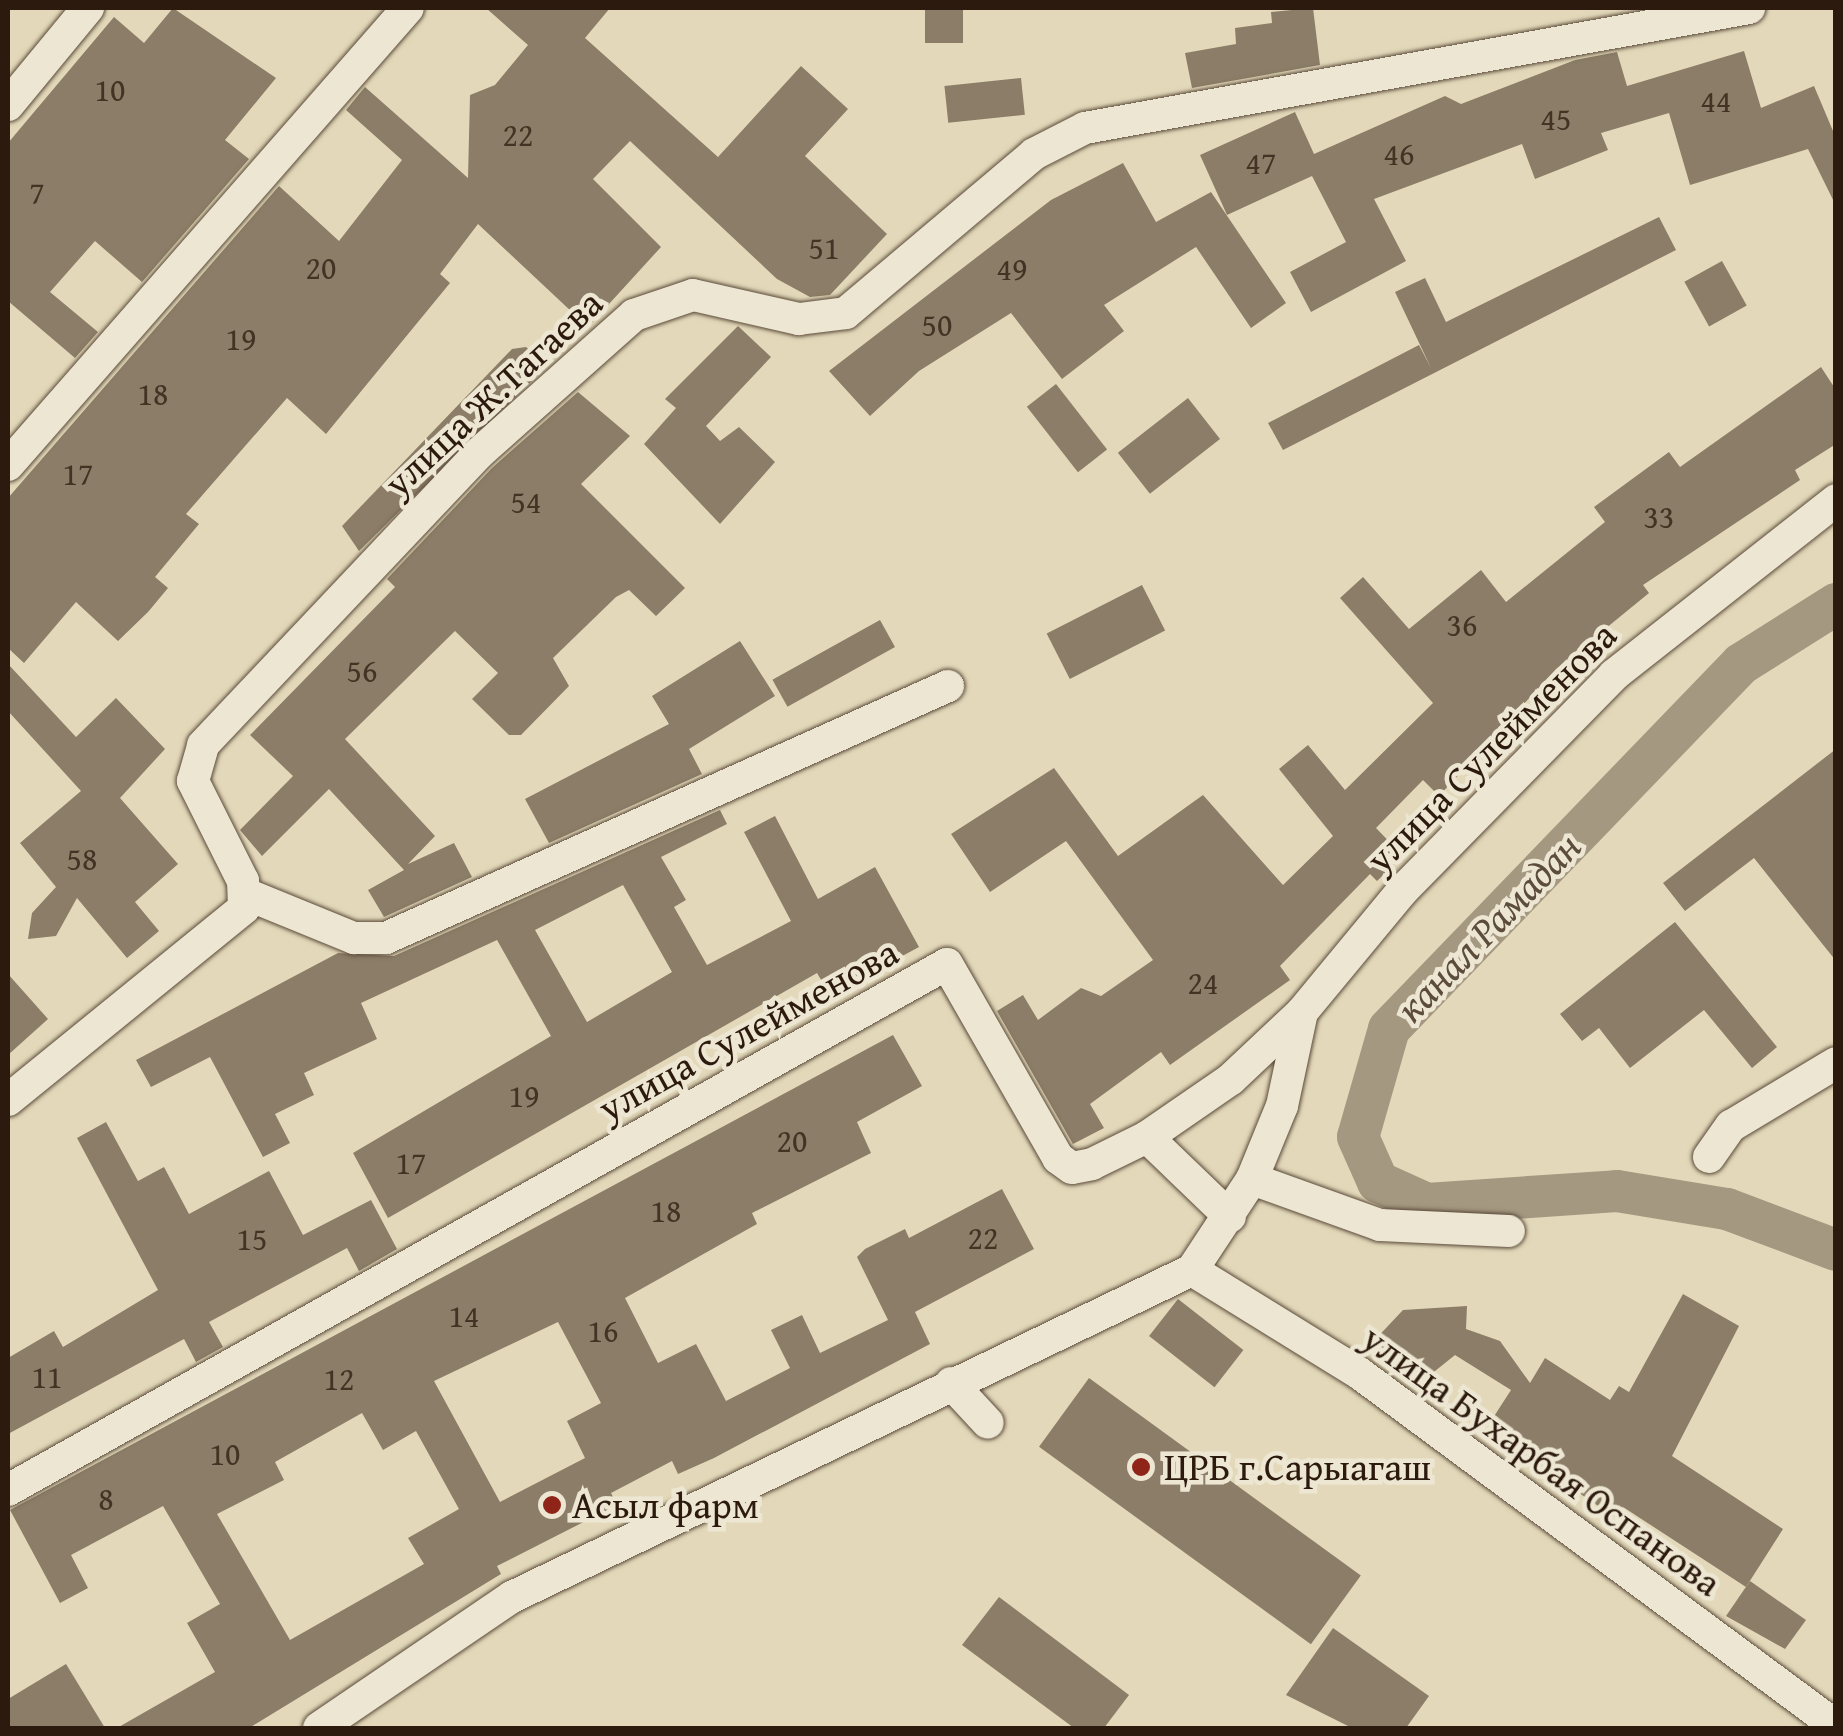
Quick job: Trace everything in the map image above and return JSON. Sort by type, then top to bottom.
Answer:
[{"type":"street","points":[[8,105],[88,8]]},
{"type":"street","points":[[8,465],[408,8]]},
{"type":"street","name":"улица Ж.Тагаева","points":[[246,894],[197,793],[203,745],[478,454],[634,315],[693,295],[799,318],[846,313],[1034,154],[1085,128],[1749,8]]},
{"type":"street","name":"улица Сулейменова","points":[[8,1490],[947,964],[1058,1158],[1072,1168],[1092,1164],[1146,1138],[1231,1079],[1302,1012],[1402,891],[1614,675],[1836,500]]},
{"type":"street","points":[[8,1100],[228,930],[246,894],[354,938],[386,938],[948,686]]},
{"type":"street","points":[[320,1728],[512,1598],[1192,1270],[1252,1179],[1282,1106],[1302,1012]]},
{"type":"street","points":[[1710,1156],[1731,1126],[1836,1064]]},
{"type":"street","points":[[1146,1138],[1230,1217]]},
{"type":"street","points":[[1252,1179],[1380,1226],[1509,1231]]},
{"type":"street","name":"улица Бухарбая Оспанова","points":[[1192,1270],[1359,1373],[1836,1726]]},
{"type":"street","points":[[952,1383],[988,1423]]},
{"type":"building","points":[[173,8],[276,78],[225,140],[249,159],[142,282],[95,241],[50,292],[98,332],[75,358],[8,301],[8,143],[114,17],[144,43]]},
{"type":"building","points":[[486,8],[610,8],[585,38],[718,157],[801,66],[848,109],[805,156],[887,234],[830,295],[810,297],[777,279],[630,141],[593,179],[661,247],[588,327],[478,224],[440,274],[450,283],[326,434],[287,398],[186,514],[199,524],[155,577],[168,588],[148,612],[118,641],[76,602],[24,663],[8,648],[8,498],[279,186],[339,241],[402,160],[346,110],[365,87],[468,178],[470,95],[495,85],[528,45]]},
{"type":"building","points":[[925,8],[963,8],[963,43],[925,43]]},
{"type":"building","points":[[1313,8],[1320,65],[1192,88],[1185,53],[1236,44],[1235,28],[1272,23],[1271,12]]},
{"type":"building","points":[[1744,51],[1761,108],[1814,86],[1836,138],[1836,206],[1808,149],[1690,185],[1669,113],[1601,133],[1608,150],[1535,179],[1522,144],[1374,199],[1406,261],[1311,312],[1290,272],[1346,242],[1312,176],[1227,215],[1200,155],[1295,112],[1314,154],[1445,96],[1461,104],[1575,60],[1617,52],[1627,86]]},
{"type":"building","points":[[1021,78],[1025,115],[948,123],[944,86]]},
{"type":"building","points":[[1123,163],[1156,222],[1211,192],[1286,303],[1251,328],[1196,247],[1104,305],[1124,331],[1062,379],[1011,313],[919,371],[870,416],[829,371],[1051,200]]},
{"type":"building","points":[[1659,217],[1676,250],[1283,450],[1268,423],[1419,345],[1431,368],[1395,292],[1425,278],[1446,322]]},
{"type":"building","points":[[1722,261],[1747,306],[1709,326],[1684,282]]},
{"type":"building","points":[[738,326],[771,357],[706,426],[720,441],[739,427],[775,462],[720,524],[644,444],[676,408],[665,399]]},
{"type":"building","points":[[526,347],[547,366],[359,551],[342,526],[512,349]]},
{"type":"building","points":[[1821,367],[1836,390],[1836,444],[1795,470],[1800,480],[1643,585],[1649,593],[1556,669],[1439,796],[1423,780],[1376,828],[1403,856],[1377,881],[1370,874],[1280,966],[1290,980],[1170,1065],[1161,1052],[1090,1104],[1104,1128],[1073,1144],[997,1011],[1023,995],[1038,1020],[1081,988],[1101,996],[1153,960],[1066,841],[990,892],[951,834],[1054,768],[1118,856],[1203,795],[1283,885],[1333,836],[1279,769],[1308,745],[1345,790],[1433,703],[1340,598],[1363,577],[1409,629],[1481,570],[1506,602],[1605,522],[1594,507],[1669,452],[1680,467]]},
{"type":"building","points":[[1056,384],[1107,449],[1078,472],[1027,407]]},
{"type":"building","points":[[578,392],[630,436],[581,484],[685,588],[656,616],[629,590],[616,597],[553,658],[569,686],[521,735],[509,735],[472,699],[498,673],[455,631],[345,739],[435,836],[408,864],[454,843],[472,877],[384,917],[368,890],[404,870],[329,789],[262,856],[240,830],[293,776],[250,735],[395,587],[387,579],[492,468]]},
{"type":"building","points":[[1188,398],[1220,439],[1150,494],[1118,453]]},
{"type":"building","points":[[1142,585],[1165,630],[1070,679],[1047,634]]},
{"type":"building","points":[[880,620],[895,647],[787,707],[772,680]]},
{"type":"building","points":[[740,641],[775,696],[689,749],[702,774],[549,843],[525,799],[669,724],[652,696]]},
{"type":"building","points":[[8,664],[76,737],[116,698],[165,749],[120,798],[178,864],[135,902],[159,931],[127,958],[77,898],[56,936],[28,939],[32,913],[56,887],[20,843],[81,791],[8,711]]},
{"type":"building","points":[[1836,749],[1836,961],[1754,858],[1685,911],[1663,883]]},
{"type":"building","points":[[720,810],[727,824],[661,857],[686,900],[674,907],[707,965],[791,921],[744,832],[775,816],[818,899],[875,867],[919,947],[830,995],[817,973],[388,1218],[353,1153],[551,1036],[497,940],[361,1003],[377,1039],[304,1073],[314,1095],[275,1114],[290,1143],[263,1157],[210,1057],[151,1087],[136,1060],[338,953],[394,956]],"holes":[[[623,885],[672,972],[587,1022],[535,930]]]},
{"type":"building","points":[[1675,922],[1777,1047],[1752,1068],[1704,1010],[1630,1068],[1599,1028],[1582,1041],[1560,1014]]},
{"type":"building","points":[[8,974],[48,1019],[8,1055]]},
{"type":"building","points":[[893,1035],[922,1086],[857,1122],[871,1153],[752,1213],[757,1224],[625,1298],[658,1363],[696,1344],[726,1401],[790,1368],[771,1330],[802,1315],[820,1353],[888,1320],[857,1257],[905,1229],[909,1238],[1002,1189],[1034,1249],[915,1312],[930,1344],[714,1458],[678,1474],[672,1461],[611,1493],[617,1505],[497,1566],[501,1574],[249,1728],[117,1728],[215,1672],[187,1623],[220,1604],[163,1506],[71,1555],[88,1588],[60,1603],[10,1510]],"holes":[[[558,1322],[601,1403],[567,1421],[585,1458],[500,1502],[434,1381]],[[362,1413],[383,1450],[416,1431],[459,1509],[408,1538],[424,1564],[290,1640],[217,1514],[284,1480],[275,1462]]]},
{"type":"building","points":[[106,1122],[138,1181],[164,1167],[189,1214],[269,1171],[303,1235],[371,1200],[397,1249],[359,1271],[347,1248],[209,1322],[223,1347],[196,1362],[184,1339],[8,1434],[8,1358],[54,1331],[63,1347],[158,1290],[77,1138]]},
{"type":"building","points":[[1683,1294],[1739,1326],[1672,1456],[1783,1529],[1746,1587],[1623,1507],[1616,1518],[1517,1451],[1491,1421],[1511,1390],[1455,1355],[1414,1388],[1371,1344],[1403,1310],[1467,1306],[1466,1329],[1500,1341],[1530,1383],[1545,1358],[1610,1400],[1619,1386],[1629,1392]]},
{"type":"building","points":[[1178,1299],[1243,1350],[1214,1387],[1149,1336]]},
{"type":"building","points":[[1089,1378],[1361,1575],[1311,1644],[1039,1447]]},
{"type":"building","points":[[1750,1581],[1806,1620],[1785,1649],[1726,1616]]},
{"type":"building","points":[[999,1597],[1129,1695],[1104,1728],[1074,1728],[962,1645]]},
{"type":"building","points":[[1333,1628],[1429,1696],[1406,1728],[1352,1728],[1286,1695]]},
{"type":"building","points":[[66,1664],[105,1728],[8,1728],[8,1699]]},
{"type":"waterway","name":"канал Рамадан","points":[[1836,604],[1741,664],[1389,1029],[1358,1137],[1378,1182],[1427,1204],[1617,1191],[1727,1209],[1836,1250]]},
{"type":"place","name":"ЦРБ г.Сарыагаш","points":[[1141,1467]]},
{"type":"place","name":"Асыл фарм","points":[[552,1505]]}]
